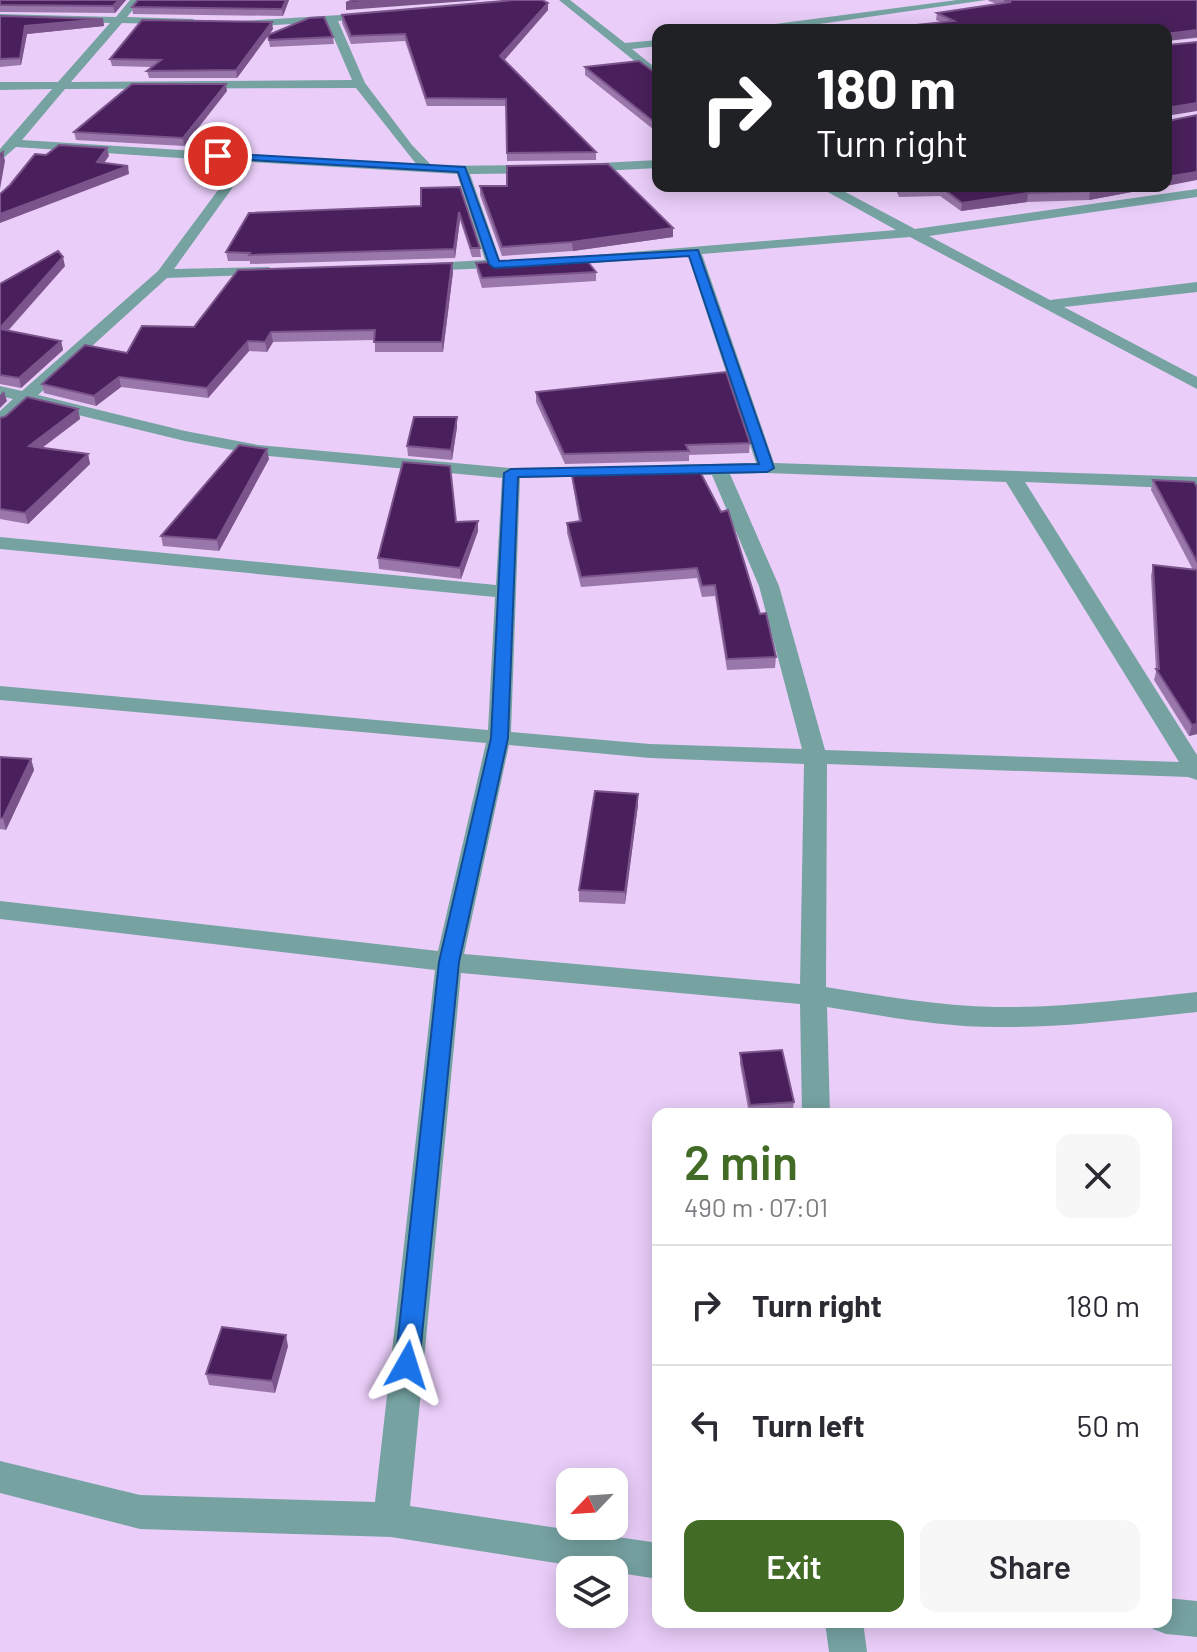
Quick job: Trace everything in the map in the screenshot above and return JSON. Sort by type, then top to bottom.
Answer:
[{"type":"street","points":[[0,157],[136,0]]},
{"type":"street","points":[[564,0],[652,71]]},
{"type":"street","points":[[799,24],[981,0]]},
{"type":"street","points":[[234,24],[392,14]]},
{"type":"street","points":[[0,17],[205,22]]},
{"type":"street","points":[[332,20],[359,84],[407,148],[429,170]]},
{"type":"street","points":[[623,47],[652,44]]},
{"type":"street","points":[[0,86],[359,84]]},
{"type":"street","points":[[13,143],[429,170],[551,169]]},
{"type":"street","points":[[0,420],[163,274],[248,158]]},
{"type":"street","points":[[567,169],[652,164]]},
{"type":"street","points":[[462,170],[494,264]]},
{"type":"street","points":[[835,192],[1197,384]]},
{"type":"street","points":[[1121,192],[1134,201]]},
{"type":"street","points":[[400,267],[694,253],[950,230],[1197,193]]},
{"type":"street","points":[[694,253],[767,468]]},
{"type":"street","points":[[163,274],[289,271]]},
{"type":"street","points":[[1046,305],[1197,287]]},
{"type":"street","points":[[0,391],[258,450],[511,473],[615,471]]},
{"type":"street","points":[[645,470],[767,468],[1197,483]]},
{"type":"street","points":[[719,469],[769,586],[816,758],[813,995],[816,1108]]},
{"type":"street","points":[[391,1520],[449,962],[499,738],[511,473]]},
{"type":"street","points":[[1012,476],[1197,771]]},
{"type":"street","points":[[0,543],[505,592]]},
{"type":"street","points":[[0,693],[650,751],[1197,771]]},
{"type":"street","points":[[0,910],[449,962],[813,995],[917,1011],[995,1017],[1079,1014],[1197,1002]]},
{"type":"street","points":[[0,1477],[140,1512],[391,1520],[652,1560]]},
{"type":"street","points":[[1172,1617],[1197,1619]]},
{"type":"street","points":[[845,1628],[848,1652]]},
{"type":"building","points":[[0,0],[119,0],[113,6],[0,5]]},
{"type":"building","points":[[138,0],[286,0],[282,9],[132,7]]},
{"type":"building","points":[[353,0],[389,0],[346,3]]},
{"type":"building","points":[[542,0],[548,3],[500,56],[596,152],[507,153],[506,99],[426,98],[405,34],[351,36],[342,15]]},
{"type":"building","points":[[1004,0],[1197,0],[1197,30],[1172,33],[1172,24],[925,24],[954,21],[937,13],[1011,2]]},
{"type":"building","points":[[0,16],[103,19],[25,26],[20,58],[0,59]]},
{"type":"building","points":[[324,17],[333,37],[269,40],[268,35],[309,18]]},
{"type":"building","points":[[142,20],[272,22],[236,70],[147,71],[161,60],[110,59]]},
{"type":"building","points":[[1197,42],[1197,103],[1172,107],[1172,45]]},
{"type":"building","points":[[639,61],[652,71],[652,120],[585,67]]},
{"type":"building","points":[[132,84],[226,84],[183,138],[74,132]]},
{"type":"building","points":[[1197,115],[1197,172],[1172,176],[1172,120]]},
{"type":"building","points":[[59,145],[107,148],[97,162],[128,166],[0,214],[0,194],[35,154],[46,155]]},
{"type":"building","points":[[608,164],[673,228],[572,242],[502,247],[480,186],[507,186],[507,166]]},
{"type":"building","points":[[460,187],[480,248],[471,248],[459,212],[454,249],[249,255],[226,252],[249,213],[421,206],[421,188]]},
{"type":"building","points":[[948,192],[1059,192],[1028,193],[962,203]]},
{"type":"building","points":[[58,251],[63,257],[0,328],[0,284]]},
{"type":"building","points":[[584,257],[596,272],[482,278],[476,263]]},
{"type":"building","points":[[452,263],[442,342],[374,342],[375,330],[271,332],[265,342],[248,341],[207,388],[119,377],[94,396],[42,384],[85,345],[127,353],[142,326],[194,327],[238,270]]},
{"type":"building","points":[[0,329],[61,341],[19,378],[0,375]]},
{"type":"building","points":[[726,372],[750,443],[686,445],[689,451],[564,454],[536,392]]},
{"type":"building","points":[[27,397],[78,409],[29,446],[88,454],[25,513],[0,509],[0,418]]},
{"type":"building","points":[[414,417],[457,417],[451,450],[407,446]]},
{"type":"building","points":[[239,445],[267,449],[217,540],[161,536]]},
{"type":"building","points":[[403,462],[450,466],[456,522],[478,521],[460,568],[378,558]]},
{"type":"building","points":[[698,468],[721,512],[728,510],[760,614],[766,613],[776,657],[727,659],[715,585],[702,586],[697,568],[581,577],[567,523],[581,521],[571,470]]},
{"type":"building","points":[[1153,480],[1194,482],[1197,487],[1197,562]]},
{"type":"building","points":[[1153,565],[1197,570],[1197,724],[1192,725],[1156,669],[1159,669]]},
{"type":"building","points":[[0,757],[31,759],[3,818],[0,818]]},
{"type":"building","points":[[595,791],[638,794],[625,892],[579,890]]},
{"type":"building","points":[[782,1050],[794,1102],[750,1105],[740,1053]]},
{"type":"building","points":[[222,1327],[286,1335],[272,1381],[206,1374]]},
{"type":"route","points":[[218,156],[462,170],[494,264],[694,253],[767,468],[511,473],[499,738],[449,962],[407,1365]]}]
